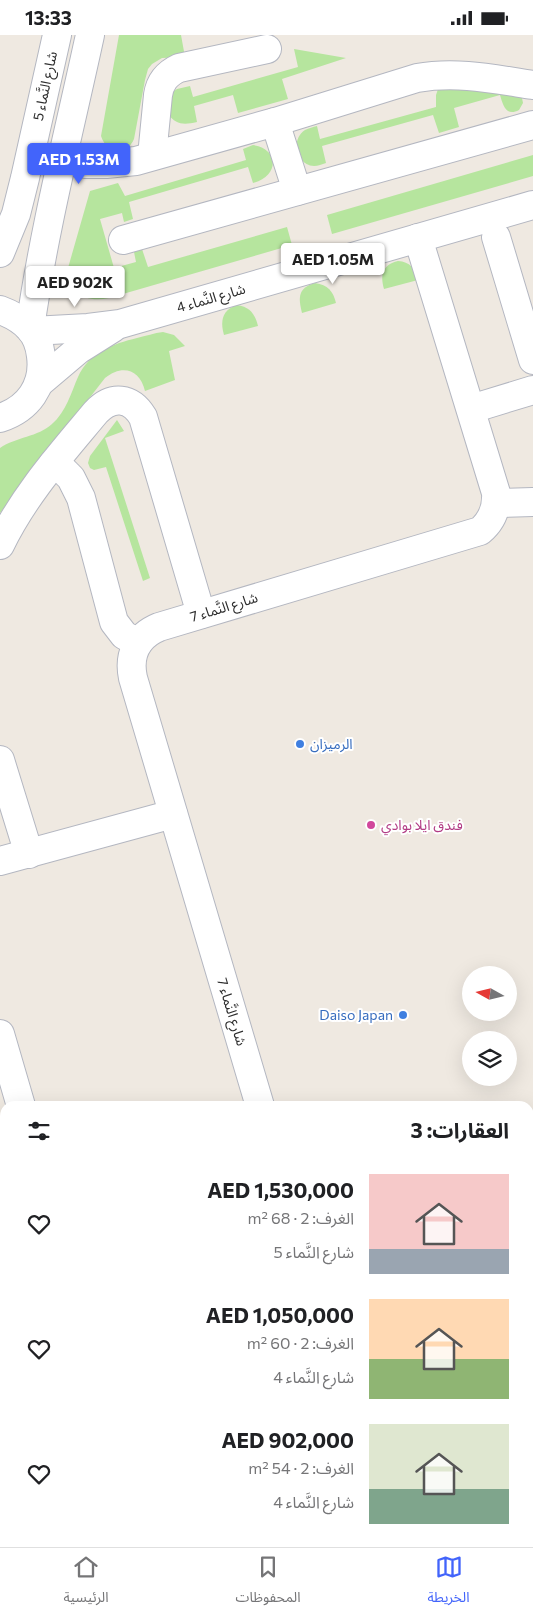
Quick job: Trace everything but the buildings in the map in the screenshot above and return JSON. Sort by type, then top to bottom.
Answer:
[{"type":"street","name":"شارع النَّماء 5","points":[[0,253],[16,214],[57,35]]},
{"type":"street","points":[[31,329],[36,287],[90,35]]},
{"type":"street","points":[[152,157],[160,85],[171,71],[267,49]]},
{"type":"street","points":[[63,160],[106,164],[152,157],[275,122],[417,78],[468,75],[533,85]]},
{"type":"street","points":[[275,122],[297,191]]},
{"type":"street","points":[[123,240],[533,125]]},
{"type":"street","name":"شارع النَّماء 4","points":[[31,329],[88,328],[120,324],[533,205]]},
{"type":"street","points":[[496,237],[528,325],[533,360]]},
{"type":"street","points":[[418,238],[496,493],[497,503],[533,502]]},
{"type":"street","points":[[0,310],[17,317],[31,329],[40,347],[42,365],[39,383],[30,398],[17,411],[0,418]]},
{"type":"street","name":"شارع النَّماء 4","points":[[39,383],[78,351],[120,324]]},
{"type":"street","points":[[470,409],[533,390]]},
{"type":"street","points":[[0,545],[25,500],[54,464],[102,406],[118,400],[132,405],[139,410],[143,417],[201,614]]},
{"type":"street","points":[[54,464],[71,479],[81,498],[114,622],[124,635],[138,643]]},
{"type":"street","name":"شارع النَّماء 7","points":[[259,1101],[133,678],[132,660],[138,643],[151,630],[480,531],[491,519],[497,503]]},
{"type":"street","points":[[0,760],[29,854]]},
{"type":"street","points":[[0,861],[173,814]]},
{"type":"street","points":[[0,1034],[20,1101]]},
{"type":"green space","points":[[119,35],[181,35],[185,57],[162,58],[148,69],[134,139],[131,145],[122,151],[112,150],[101,136]]},
{"type":"green space","points":[[294,49],[346,58],[282,79],[288,99],[238,113],[233,95],[194,106],[197,122],[188,124],[177,122],[168,114],[171,93],[177,89],[190,86],[193,97],[298,67]]},
{"type":"green space","points":[[439,86],[520,88],[523,103],[519,110],[515,112],[508,111],[502,103],[500,95],[454,108],[459,127],[439,133],[433,115],[322,146],[326,163],[316,166],[308,165],[299,157],[297,151],[298,140],[300,134],[305,130],[317,126],[320,139],[436,107],[436,95]]},
{"type":"green space","points":[[253,145],[262,147],[272,157],[272,169],[262,180],[253,183],[248,167],[129,202],[133,219],[124,222],[122,213],[100,219],[114,268],[136,262],[134,252],[142,249],[148,267],[287,227],[292,245],[109,298],[93,299],[75,290],[71,284],[68,268],[90,191],[118,183],[125,196],[246,160],[243,149]]},
{"type":"green space","points":[[533,155],[533,176],[332,234],[327,215]]},
{"type":"green space","points":[[398,261],[411,266],[418,280],[384,289],[382,275],[385,268]]},
{"type":"green space","points":[[315,283],[329,289],[336,303],[302,313],[300,298],[302,290]]},
{"type":"green space","points":[[237,305],[245,307],[251,312],[258,326],[224,335],[223,317],[228,310]]},
{"type":"green space","points":[[163,332],[174,335],[185,346],[169,351],[175,380],[145,391],[139,378],[130,371],[118,371],[105,378],[0,513],[0,448],[13,441],[40,432],[52,424],[65,408],[83,368],[95,355],[119,343]]},
{"type":"green space","points":[[117,420],[124,431],[105,438],[150,578],[143,581],[106,467],[94,470],[90,468],[88,463],[90,456]]},
{"type":"place","name":"الرميزان","points":[[300,744]]},
{"type":"place","name":"فندق ايلا بوادي","points":[[371,825]]},
{"type":"place","name":"Daiso Japan","points":[[403,1015]]}]
